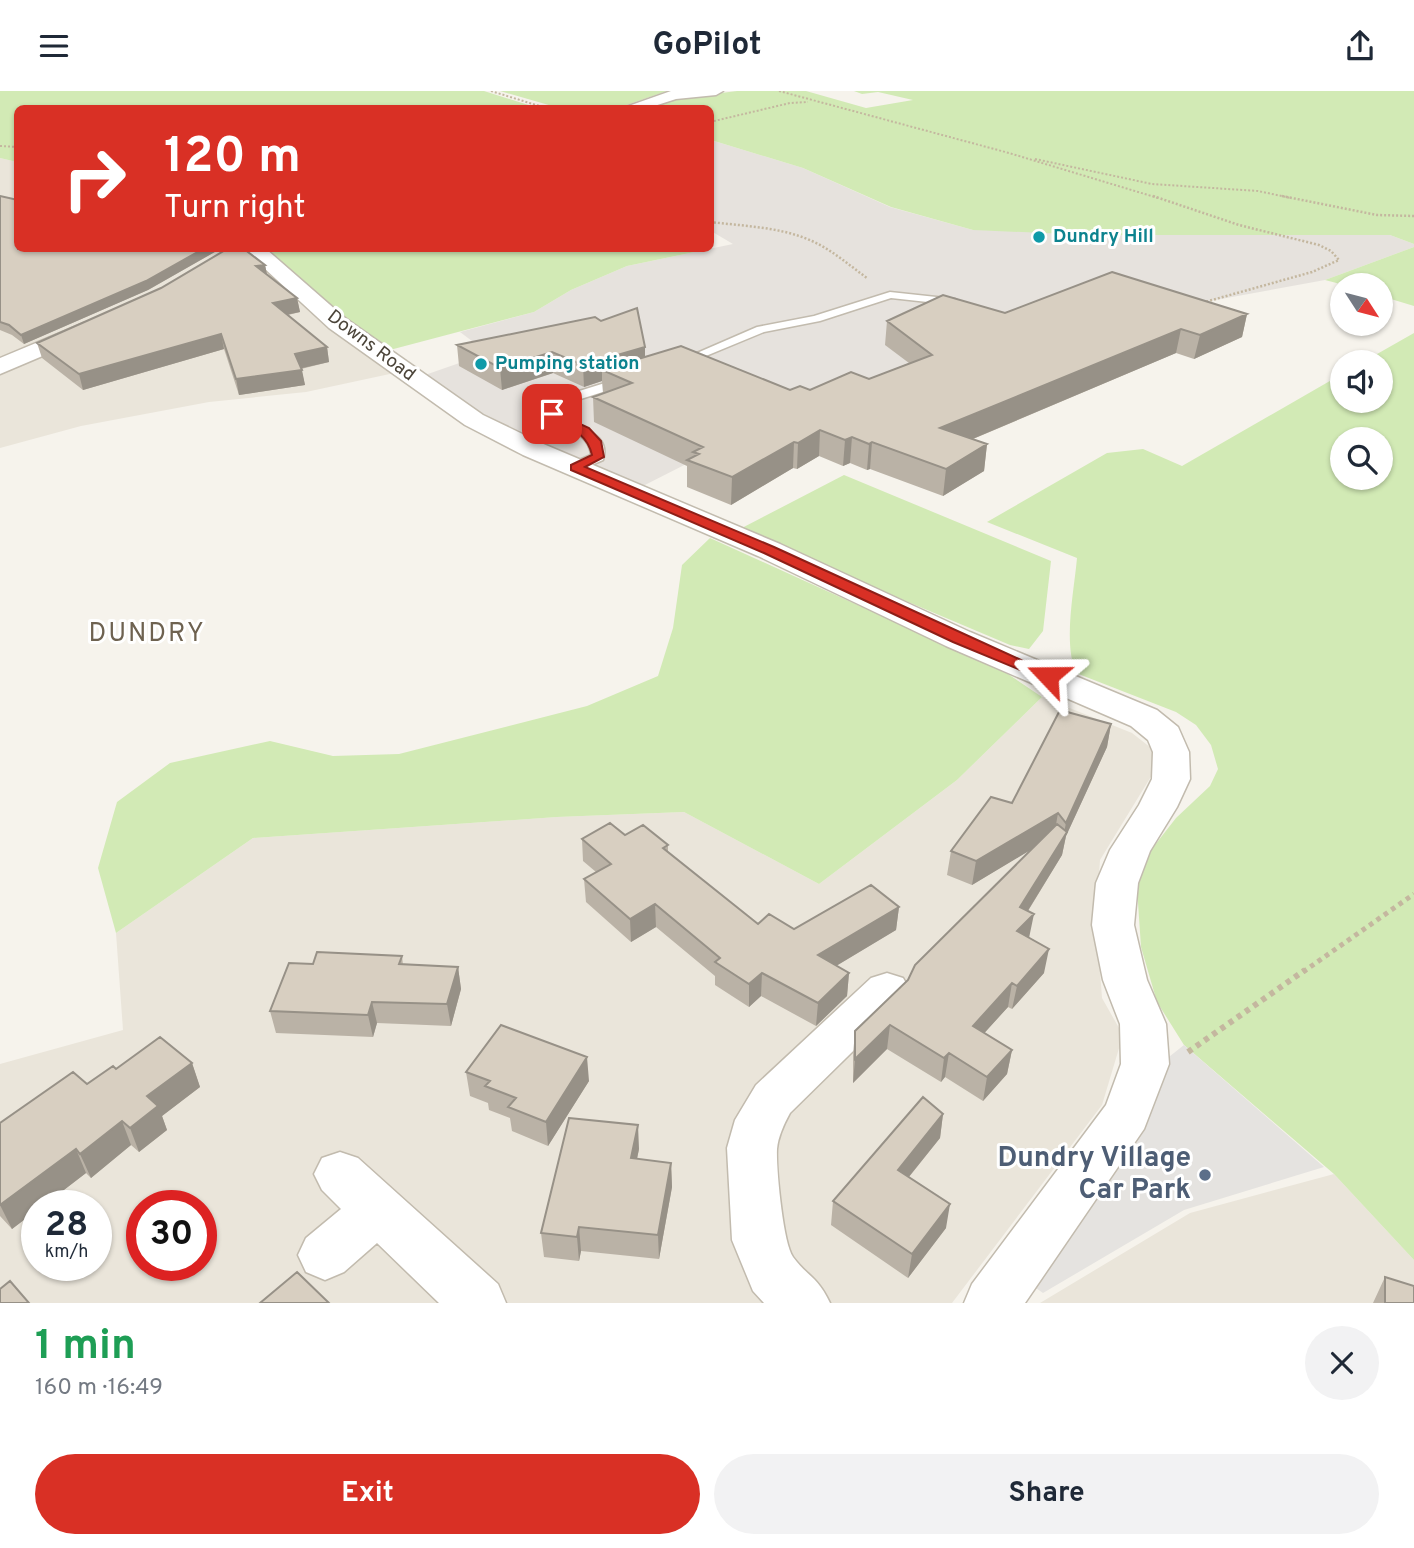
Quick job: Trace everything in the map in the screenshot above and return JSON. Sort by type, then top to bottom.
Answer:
[{"type":"street","points":[[640,105],[677,93],[716,91]]},
{"type":"street","name":"Downs Road","points":[[258,252],[337,323],[474,420],[575,467],[769,550],[958,639],[1144,718],[1165,735],[1171,752],[1171,779],[1158,807],[1130,850],[1117,883],[1113,925],[1125,980],[1143,1024],[1145,1064],[1127,1115],[992,1303]]},
{"type":"street","points":[[0,367],[107,319]]},
{"type":"street","points":[[468,450],[504,435]]},
{"type":"street","points":[[802,1303],[772,1273],[759,1240],[752,1148],[760,1120],[773,1099],[887,990]]},
{"type":"street","points":[[340,1174],[478,1303]]},
{"type":"street","points":[[325,1255],[377,1211]]},
{"type":"lane","points":[[672,366],[761,330],[816,319],[890,295],[965,303]]},
{"type":"lane","points":[[575,467],[598,457],[595,441],[585,431],[556,418],[552,409],[561,401],[637,377]]},
{"type":"path","points":[[491,91],[536,105]]},
{"type":"path","points":[[783,91],[1139,191],[1239,225],[1319,245],[1331,251],[1339,260],[1312,272],[1198,304]]},
{"type":"path","points":[[714,121],[790,103],[813,101]]},
{"type":"path","points":[[1009,153],[1152,184],[1258,191],[1377,215],[1414,216]]},
{"type":"path","points":[[714,222],[774,229],[797,235],[826,248],[890,295]]},
{"type":"path","points":[[1145,1064],[1192,1050],[1414,894]]},
{"type":"shaded area","points":[[714,141],[803,168],[890,207],[973,230],[1390,235],[1414,244],[1414,247],[1344,273],[1330,273],[1330,278],[1325,280],[1001,339],[806,403],[639,488],[487,417],[425,375],[488,353],[460,332],[534,312],[571,290],[627,266],[694,252],[714,252],[714,248],[733,244],[714,233]]},
{"type":"shaded area","points":[[0,158],[14,161],[14,252],[272,252],[291,274],[386,351],[413,369],[306,392],[209,402],[81,426],[0,448]]},
{"type":"shaded area","points":[[1042,697],[1132,733],[1155,751],[1155,770],[1100,860],[1096,917],[1102,998],[1123,1035],[1102,1105],[952,1303],[0,1303],[0,1064],[123,1030],[116,933],[253,838],[557,817],[684,812],[819,884],[957,780]]},
{"type":"shaded area","name":"Dundry Village Car Park","points":[[1184,1045],[1324,1167],[1184,1210],[1043,1293],[1033,1286],[1107,1183],[1143,1114],[1155,1068]]},
{"type":"shaded area","points":[[1334,1174],[1414,1260],[1414,1303],[1040,1303],[1190,1213]]},
{"type":"green space","points":[[0,91],[484,91],[528,105],[14,105],[14,161],[0,158]]},
{"type":"green space","points":[[500,91],[667,91],[627,105],[549,105]]},
{"type":"green space","points":[[737,91],[806,91],[866,108],[913,100],[878,92],[862,94],[854,91],[1414,91],[1414,244],[1390,235],[1091,235],[973,230],[891,207],[803,168],[714,141],[714,105],[655,105],[682,98]]},
{"type":"green space","points":[[1414,247],[1414,306],[1393,300],[1393,273],[1344,273]]},
{"type":"green space","points":[[272,252],[695,252],[627,266],[571,290],[534,312],[386,351],[291,273]]},
{"type":"green space","points":[[1414,333],[1414,1260],[1334,1174],[1184,1045],[1157,1002],[1141,947],[1137,888],[1144,859],[1176,818],[1210,786],[1218,769],[1211,745],[1196,725],[1176,712],[1076,673],[1072,661],[1070,632],[1077,558],[987,522],[1107,453],[1143,449],[1182,466],[1330,381],[1330,413],[1393,413],[1393,350],[1384,350]]},
{"type":"green space","points":[[844,475],[1051,561],[1043,631],[1029,649],[1010,645],[738,530]]},
{"type":"green space","points":[[710,538],[1005,672],[1042,697],[957,780],[819,884],[684,812],[557,817],[253,838],[116,933],[98,868],[117,802],[170,763],[270,741],[333,756],[399,754],[587,706],[658,676],[673,628],[682,565]]},
{"type":"building","points":[[0,196],[14,199],[14,252],[198,252],[146,281],[21,335],[9,325],[0,322]]},
{"type":"building","points":[[222,252],[248,252],[265,265],[256,266],[297,298],[273,303],[327,347],[295,354],[302,370],[236,379],[221,334],[79,374],[37,343],[161,288]]},
{"type":"building","points":[[1112,272],[1247,314],[1200,335],[1181,329],[940,428],[987,444],[946,469],[872,442],[869,444],[852,437],[845,440],[820,430],[732,477],[687,460],[699,454],[693,452],[703,447],[593,397],[632,383],[602,370],[681,346],[790,390],[800,386],[810,390],[851,372],[869,379],[932,355],[887,321],[943,295],[1005,313]]},
{"type":"building","points":[[637,308],[645,347],[583,365],[552,352],[500,368],[457,345],[595,317],[601,321]]},
{"type":"building","points":[[1060,710],[1111,724],[1066,823],[1058,813],[976,861],[951,851],[991,797],[1012,803]]},
{"type":"building","points":[[610,823],[625,835],[643,825],[668,845],[663,848],[758,924],[769,914],[794,929],[871,885],[899,907],[818,955],[849,973],[818,1003],[762,973],[749,984],[715,962],[720,958],[655,904],[630,919],[584,879],[611,864],[582,839]]},
{"type":"building","points":[[1057,824],[1067,832],[1020,907],[1034,914],[1017,931],[1049,949],[1017,986],[1012,983],[973,1026],[1012,1050],[987,1077],[949,1053],[944,1058],[890,1025],[855,1059],[855,1031],[908,980],[915,965]]},
{"type":"building","points":[[317,952],[402,956],[399,964],[458,967],[447,1004],[372,1002],[368,1015],[270,1011],[289,963],[313,964]]},
{"type":"building","points":[[501,1025],[587,1057],[546,1122],[508,1107],[516,1098],[485,1086],[490,1081],[466,1072]]},
{"type":"building","points":[[160,1037],[192,1063],[147,1096],[158,1106],[130,1128],[122,1121],[80,1154],[76,1149],[0,1205],[0,1123],[73,1072],[87,1084],[113,1066],[116,1069]]},
{"type":"building","points":[[923,1097],[943,1114],[898,1170],[950,1204],[912,1254],[833,1201]]},
{"type":"building","points":[[569,1118],[638,1125],[631,1158],[671,1163],[658,1235],[579,1227],[577,1237],[541,1233]]},
{"type":"building","points":[[297,1272],[329,1303],[260,1303]]},
{"type":"building","points":[[1385,1277],[1414,1286],[1414,1303],[1385,1303]]},
{"type":"building","points":[[10,1281],[29,1303],[0,1303],[0,1289]]},
{"type":"place","name":"Dundry Hill","points":[[1039,237]]},
{"type":"place","name":"Pumping station","points":[[481,364]]},
{"type":"place","name":"Dundry Village Car Park","points":[[1205,1175]]},
{"type":"district","name":"DUNDRY","points":[[147,634]]},
{"type":"route","points":[[552,414],[585,431],[595,441],[598,457],[575,467],[769,550],[958,639],[1048,676]]}]
